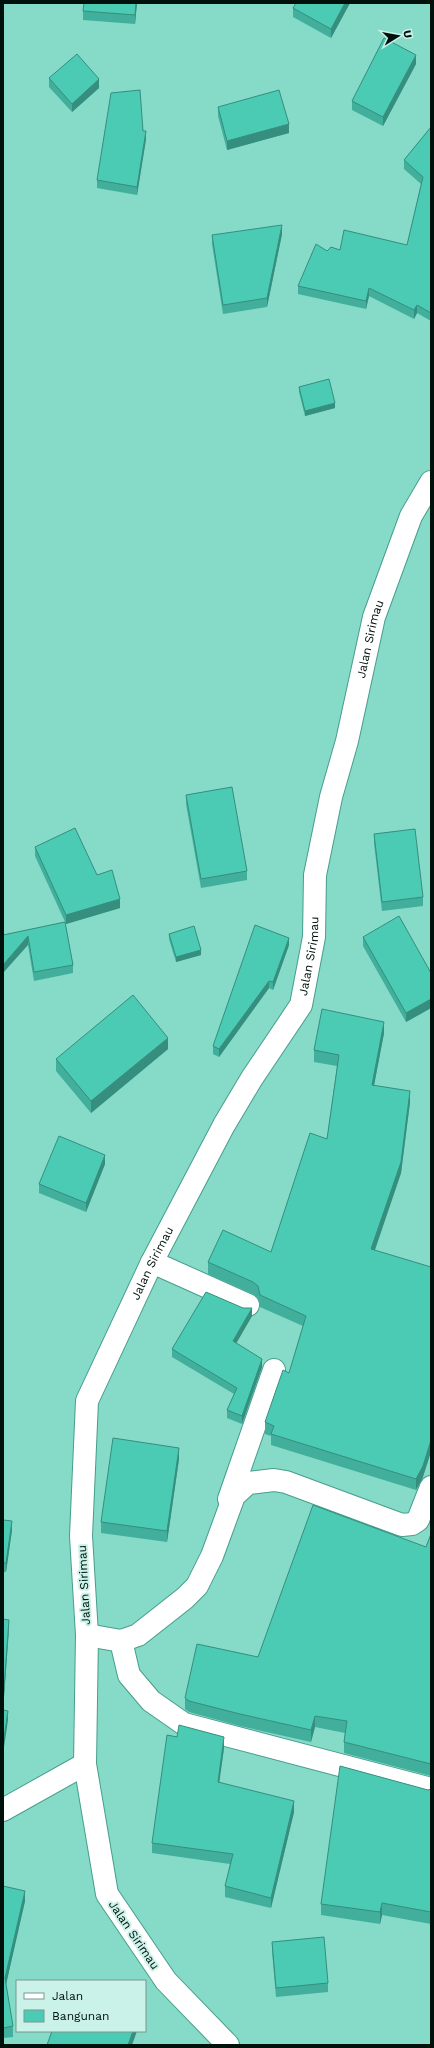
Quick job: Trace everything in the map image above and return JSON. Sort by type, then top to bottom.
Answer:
[{"type":"main road","name":"Jalan Sirimau","points":[[228,2045],[166,1982],[107,1894],[85,1764],[88,1635],[81,1536],[87,1401],[152,1262],[224,1125],[252,1078],[301,1005],[314,937],[314,875],[331,797],[347,741],[374,617],[411,516],[431,482]]},
{"type":"main road","points":[[152,1262],[248,1305]]},
{"type":"main road","points":[[274,1370],[229,1499],[248,1483],[274,1480],[286,1482],[402,1524],[412,1524],[418,1520],[431,1487]]},
{"type":"main road","points":[[88,1635],[121,1641],[138,1635],[185,1598],[197,1586],[212,1556],[234,1496]]},
{"type":"main road","points":[[121,1641],[129,1675],[151,1701],[184,1724],[431,1789]]},
{"type":"main road","points":[[3,1810],[85,1764]]},
{"type":"building","points":[[84,3],[136,3],[135,15],[83,11]]},
{"type":"building","points":[[296,3],[345,3],[331,29],[293,8]]},
{"type":"building","points":[[384,38],[416,55],[383,117],[352,101]]},
{"type":"building","points":[[77,54],[99,79],[72,104],[49,78]]},
{"type":"building","points":[[140,90],[143,131],[146,131],[137,187],[97,180],[111,93]]},
{"type":"building","points":[[279,90],[289,124],[227,141],[218,107]]},
{"type":"building","points":[[431,127],[431,313],[417,305],[414,310],[369,288],[366,301],[298,286],[316,244],[327,251],[331,247],[340,250],[344,230],[407,245],[423,177],[404,160]]},
{"type":"building","points":[[282,225],[267,298],[223,305],[212,235]]},
{"type":"building","points":[[329,379],[335,403],[305,411],[299,387]]},
{"type":"building","points":[[232,787],[247,871],[201,879],[186,795]]},
{"type":"building","points":[[75,828],[97,875],[112,870],[120,899],[66,915],[35,847]]},
{"type":"building","points":[[415,829],[423,897],[382,902],[374,834]]},
{"type":"building","points":[[399,916],[431,973],[431,999],[406,1013],[363,937]]},
{"type":"building","points":[[65,922],[73,965],[34,972],[28,936],[3,965],[3,935]]},
{"type":"building","points":[[255,925],[289,938],[273,982],[269,981],[219,1049],[213,1046]]},
{"type":"building","points":[[194,926],[201,950],[176,957],[169,934]]},
{"type":"building","points":[[133,995],[168,1038],[91,1101],[56,1059]]},
{"type":"building","points":[[322,1009],[384,1022],[372,1085],[410,1091],[401,1162],[371,1249],[431,1267],[431,1440],[423,1466],[416,1479],[271,1434],[274,1426],[265,1422],[283,1370],[289,1373],[306,1316],[260,1295],[258,1286],[253,1282],[208,1262],[223,1230],[271,1252],[310,1133],[327,1139],[339,1055],[314,1050]]},
{"type":"building","points":[[59,1136],[105,1155],[86,1203],[39,1184]]},
{"type":"building","points":[[206,1292],[243,1308],[252,1308],[233,1341],[262,1359],[242,1416],[227,1410],[237,1388],[172,1349]]},
{"type":"building","points":[[113,1438],[179,1448],[167,1531],[101,1522]]},
{"type":"building","points":[[313,1505],[426,1547],[431,1534],[431,1764],[344,1742],[347,1721],[315,1716],[311,1730],[240,1714],[189,1701],[185,1698],[197,1644],[258,1657]]},
{"type":"building","points":[[3,1520],[12,1521],[6,1563],[3,1563]]},
{"type":"building","points":[[3,1619],[9,1620],[3,1702]]},
{"type":"building","points":[[3,1710],[8,1711],[3,1745]]},
{"type":"building","points":[[179,1725],[224,1737],[218,1782],[294,1801],[271,1898],[225,1886],[233,1854],[152,1843],[167,1735],[177,1737]]},
{"type":"building","points":[[340,1766],[428,1790],[431,1789],[431,1912],[382,1903],[380,1912],[321,1904]]},
{"type":"building","points":[[3,1886],[25,1891],[5,1978],[13,2026],[3,2028]]},
{"type":"building","points":[[324,1937],[328,1983],[276,1988],[272,1942]]},
{"type":"building","points":[[52,2032],[133,2032],[128,2045],[47,2045]]}]
